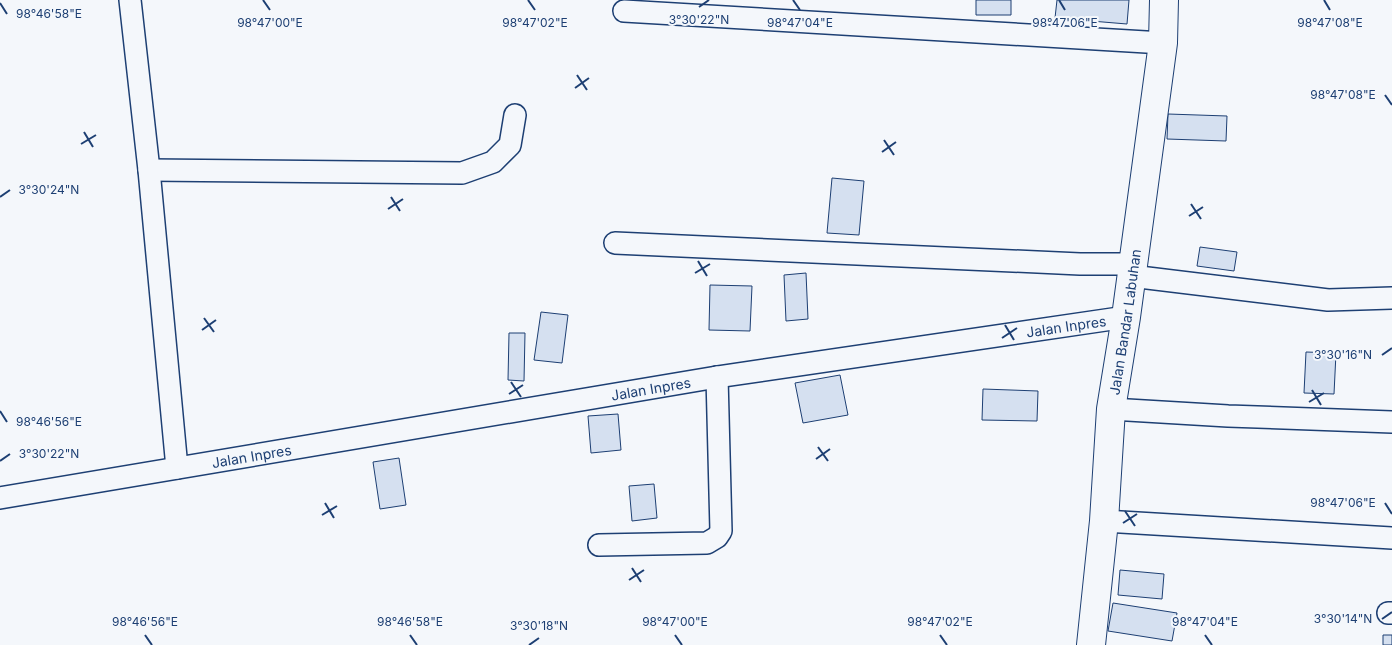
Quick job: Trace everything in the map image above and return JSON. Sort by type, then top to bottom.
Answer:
[{"type":"main road","name":"Jalan Bandar Labuhan","points":[[1091,645],[1104,521],[1111,409],[1126,317],[1163,43],[1164,0]]},
{"type":"street","points":[[130,0],[149,170],[177,468]]},
{"type":"street","points":[[624,11],[1163,43]]},
{"type":"street","points":[[149,170],[462,173],[493,162],[510,146],[515,115]]},
{"type":"street","points":[[616,243],[1070,264],[1132,270],[1328,300],[1392,298]]},
{"type":"street","name":"Jalan Inpres","points":[[0,498],[717,377],[1126,317]]},
{"type":"street","points":[[599,545],[707,544],[718,537],[721,531],[717,377]]},
{"type":"street","points":[[1111,409],[1228,416],[1392,422]]},
{"type":"street","points":[[1104,521],[1392,538]]},
{"type":"building","points":[[976,0],[1011,0],[1011,15],[976,15]]},
{"type":"building","points":[[1057,0],[1129,0],[1127,24],[1055,18]]},
{"type":"building","points":[[1168,114],[1227,116],[1226,141],[1167,139]]},
{"type":"building","points":[[832,178],[864,181],[859,235],[827,233]]},
{"type":"building","points":[[1200,247],[1237,252],[1234,271],[1197,266]]},
{"type":"building","points":[[806,273],[808,319],[786,321],[784,275]]},
{"type":"building","points":[[710,285],[752,286],[750,331],[709,330]]},
{"type":"building","points":[[541,312],[568,315],[562,363],[534,360]]},
{"type":"building","points":[[509,333],[525,333],[524,381],[508,380]]},
{"type":"building","points":[[1306,352],[1336,353],[1334,394],[1304,393]]},
{"type":"building","points":[[840,375],[848,415],[803,423],[795,383]]},
{"type":"building","points":[[983,389],[1038,391],[1037,421],[982,420]]},
{"type":"building","points":[[618,414],[621,450],[591,453],[588,416]]},
{"type":"building","points":[[399,458],[406,505],[380,509],[373,462]]},
{"type":"building","points":[[654,484],[657,518],[632,521],[629,486]]},
{"type":"building","points":[[1120,570],[1164,574],[1162,599],[1118,595]]},
{"type":"building","points":[[1113,603],[1177,613],[1172,641],[1108,631]]},
{"type":"building","points":[[1383,635],[1392,635],[1392,645],[1383,645]]}]
